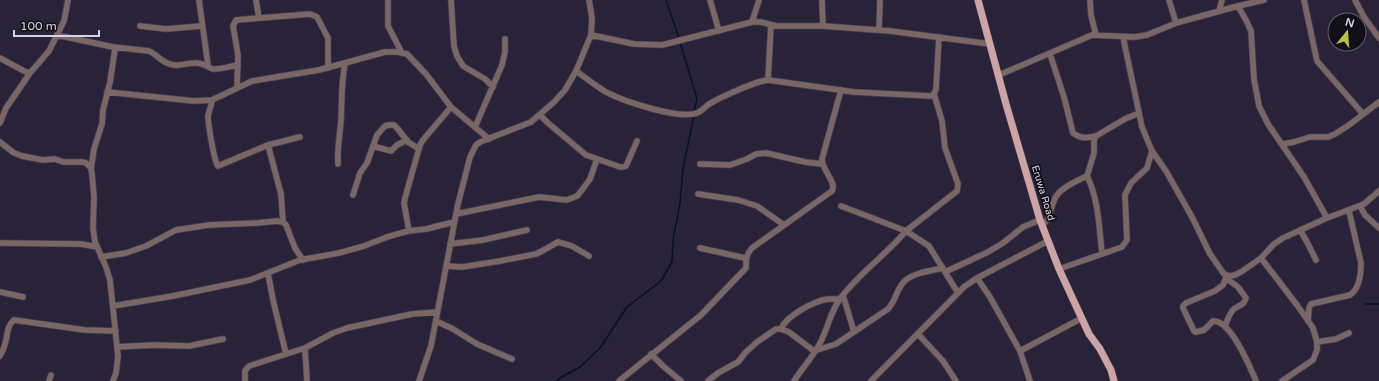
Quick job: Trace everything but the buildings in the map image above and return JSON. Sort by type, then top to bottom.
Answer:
[{"type":"main road","name":"Eruwa Road","points":[[978,0],[1006,104],[1041,223],[1059,269],[1089,334],[1100,349],[1111,370],[1114,381]]},
{"type":"street","points":[[0,124],[6,108],[30,73],[49,51],[64,21],[68,0]]},
{"type":"street","points":[[199,0],[201,26],[208,66]]},
{"type":"street","points":[[256,0],[259,18]]},
{"type":"street","points":[[388,0],[388,26],[402,53]]},
{"type":"street","points":[[451,0],[454,46],[457,56],[463,66],[484,79],[493,87]]},
{"type":"street","points":[[420,380],[431,346],[454,222],[470,157],[476,145],[480,142],[531,122],[565,90],[576,71],[591,35],[592,18],[589,0]]},
{"type":"street","points":[[710,0],[719,31]]},
{"type":"street","points":[[752,22],[758,0]]},
{"type":"street","points":[[822,0],[823,26]]},
{"type":"street","points":[[879,30],[880,0]]},
{"type":"street","points":[[1090,0],[1091,15],[1096,35]]},
{"type":"street","points":[[1169,0],[1176,23]]},
{"type":"street","points":[[1219,11],[1222,0]]},
{"type":"street","points":[[999,76],[1096,35],[1135,37],[1147,35],[1176,23],[1264,0]]},
{"type":"street","points":[[1304,0],[1317,61],[1363,114]]},
{"type":"street","points":[[1355,0],[1364,17],[1379,38]]},
{"type":"street","points":[[1238,6],[1251,31],[1254,79],[1259,106],[1268,124],[1304,177],[1326,218]]},
{"type":"street","points":[[237,88],[238,65],[234,23],[236,20],[310,14],[314,15],[317,17],[328,38],[328,68]]},
{"type":"street","points":[[591,35],[634,44],[662,45],[752,22],[771,25],[823,26],[879,30],[990,44]]},
{"type":"street","points":[[768,80],[771,25]]},
{"type":"street","points":[[140,26],[166,29],[201,26]]},
{"type":"street","points":[[57,35],[113,47],[149,51],[168,64],[174,65],[196,63],[214,69],[238,65]]},
{"type":"street","points":[[794,381],[820,343],[830,317],[842,297],[906,231],[957,191],[958,184],[945,148],[942,121],[934,94],[936,89],[939,37]]},
{"type":"street","points":[[1123,37],[1142,126],[1152,151],[1166,171],[1192,217],[1210,254],[1221,270],[1238,287],[1246,298],[1245,302],[1233,309],[1225,326]]},
{"type":"street","points":[[475,127],[485,101],[493,87],[506,52],[506,39]]},
{"type":"street","points":[[113,47],[115,52],[108,92],[103,110],[102,124],[94,149],[91,170],[94,197],[94,242],[110,280],[116,330],[118,364],[113,381]]},
{"type":"street","points":[[108,92],[194,101],[212,100],[248,82],[328,68],[385,52],[402,53],[407,54],[426,74],[451,107],[489,139]]},
{"type":"street","points":[[1050,54],[1064,97],[1073,133],[1078,137],[1086,138],[1096,136],[1125,119],[1139,113]]},
{"type":"street","points":[[0,58],[30,73]]},
{"type":"street","points":[[338,164],[337,153],[341,122],[343,75],[345,64]]},
{"type":"street","points":[[576,71],[605,91],[627,100],[675,114],[698,113],[710,104],[757,83],[768,80],[841,90],[923,96],[931,96],[934,94]]},
{"type":"street","points":[[238,74],[248,82]]},
{"type":"street","points":[[619,381],[714,302],[746,268],[747,253],[752,248],[832,191],[834,188],[833,184],[822,164],[822,159],[841,90]]},
{"type":"street","points":[[212,100],[208,115],[208,122],[213,154],[218,166],[268,145],[300,137]]},
{"type":"street","points":[[1283,144],[1310,137],[1335,134],[1379,102]]},
{"type":"street","points":[[410,231],[404,198],[419,149],[423,140],[451,107]]},
{"type":"street","points":[[540,115],[586,155],[623,167],[626,166],[637,141]]},
{"type":"street","points":[[353,195],[360,173],[374,146],[377,135],[382,129],[392,124],[412,146],[419,149]]},
{"type":"street","points":[[1096,136],[1094,140],[1094,153],[1087,176],[1096,202],[1102,254]]},
{"type":"street","points":[[374,146],[391,151],[397,145],[407,140]]},
{"type":"street","points":[[0,142],[14,153],[22,156],[43,160],[55,159],[63,162],[82,162],[88,165],[91,170]]},
{"type":"street","points":[[268,145],[281,194],[283,222],[286,225],[303,260]]},
{"type":"street","points":[[1059,269],[1122,247],[1127,240],[1125,195],[1131,183],[1147,168],[1152,151]]},
{"type":"street","points":[[700,164],[730,165],[756,154],[766,153],[805,162],[822,164]]},
{"type":"street","points":[[456,214],[539,197],[567,200],[577,196],[586,184],[594,169],[597,159]]},
{"type":"street","points":[[814,351],[836,344],[888,309],[892,305],[902,284],[906,280],[924,272],[944,270],[988,252],[1024,227],[1048,221],[1051,206],[1060,192],[1072,183],[1087,176]]},
{"type":"street","points":[[1226,276],[1235,275],[1261,258],[1274,244],[1283,238],[1326,218],[1360,206],[1379,191]]},
{"type":"street","points":[[698,194],[738,200],[757,206],[784,225]]},
{"type":"street","points":[[841,206],[906,231],[929,246],[958,293]]},
{"type":"street","points":[[1360,206],[1365,215],[1379,228]]},
{"type":"street","points":[[1308,321],[1308,308],[1311,304],[1350,295],[1356,288],[1361,271],[1361,263],[1349,210]]},
{"type":"street","points":[[101,257],[146,246],[176,230],[209,225],[277,221],[283,222]]},
{"type":"street","points":[[113,306],[173,296],[206,288],[236,284],[303,260],[339,253],[364,246],[387,236],[454,222]]},
{"type":"street","points":[[450,244],[483,240],[527,230]]},
{"type":"street","points":[[1300,230],[1316,260]]},
{"type":"street","points":[[871,381],[964,287],[977,278],[1048,241]]},
{"type":"street","points":[[446,266],[462,267],[536,254],[558,242],[572,246],[589,256]]},
{"type":"street","points":[[0,243],[81,244],[96,247]]},
{"type":"street","points":[[700,248],[746,258]]},
{"type":"street","points":[[1261,258],[1313,328],[1318,342],[1313,360],[1282,381]]},
{"type":"street","points":[[268,273],[286,354]]},
{"type":"street","points":[[1226,276],[1223,284],[1215,291],[1186,303],[1183,306],[1194,331],[1196,332],[1204,330],[1213,321],[1220,322],[1225,326],[1240,347],[1256,381]]},
{"type":"street","points":[[977,278],[990,297],[1020,351],[1030,381]]},
{"type":"street","points":[[0,292],[23,297]]},
{"type":"street","points":[[781,329],[783,325],[796,313],[826,299],[842,297]]},
{"type":"street","points":[[842,297],[854,332]]},
{"type":"street","points":[[245,381],[246,368],[305,348],[333,333],[347,328],[412,314],[438,312]]},
{"type":"street","points":[[1020,351],[1082,318]]},
{"type":"street","points":[[0,356],[5,344],[10,323],[14,320],[85,330],[116,330]]},
{"type":"street","points":[[436,322],[453,329],[477,344],[512,359]]},
{"type":"street","points":[[708,381],[718,373],[738,362],[746,352],[766,335],[776,329],[789,332],[814,351]]},
{"type":"street","points":[[1318,342],[1336,339],[1349,333]]},
{"type":"street","points":[[918,334],[943,361],[956,381]]},
{"type":"street","points":[[117,347],[153,345],[189,346],[223,339]]},
{"type":"street","points":[[305,348],[307,381]]},
{"type":"street","points":[[651,354],[662,366],[682,381]]},
{"type":"waterway","points":[[666,0],[679,38]]},
{"type":"waterway","points":[[680,42],[697,99],[694,111]]},
{"type":"waterway","points":[[557,381],[580,367],[600,348],[627,307],[661,281],[672,262],[673,240],[680,203],[683,169],[694,115]]},
{"type":"waterway","points":[[1366,304],[1379,304]]}]
